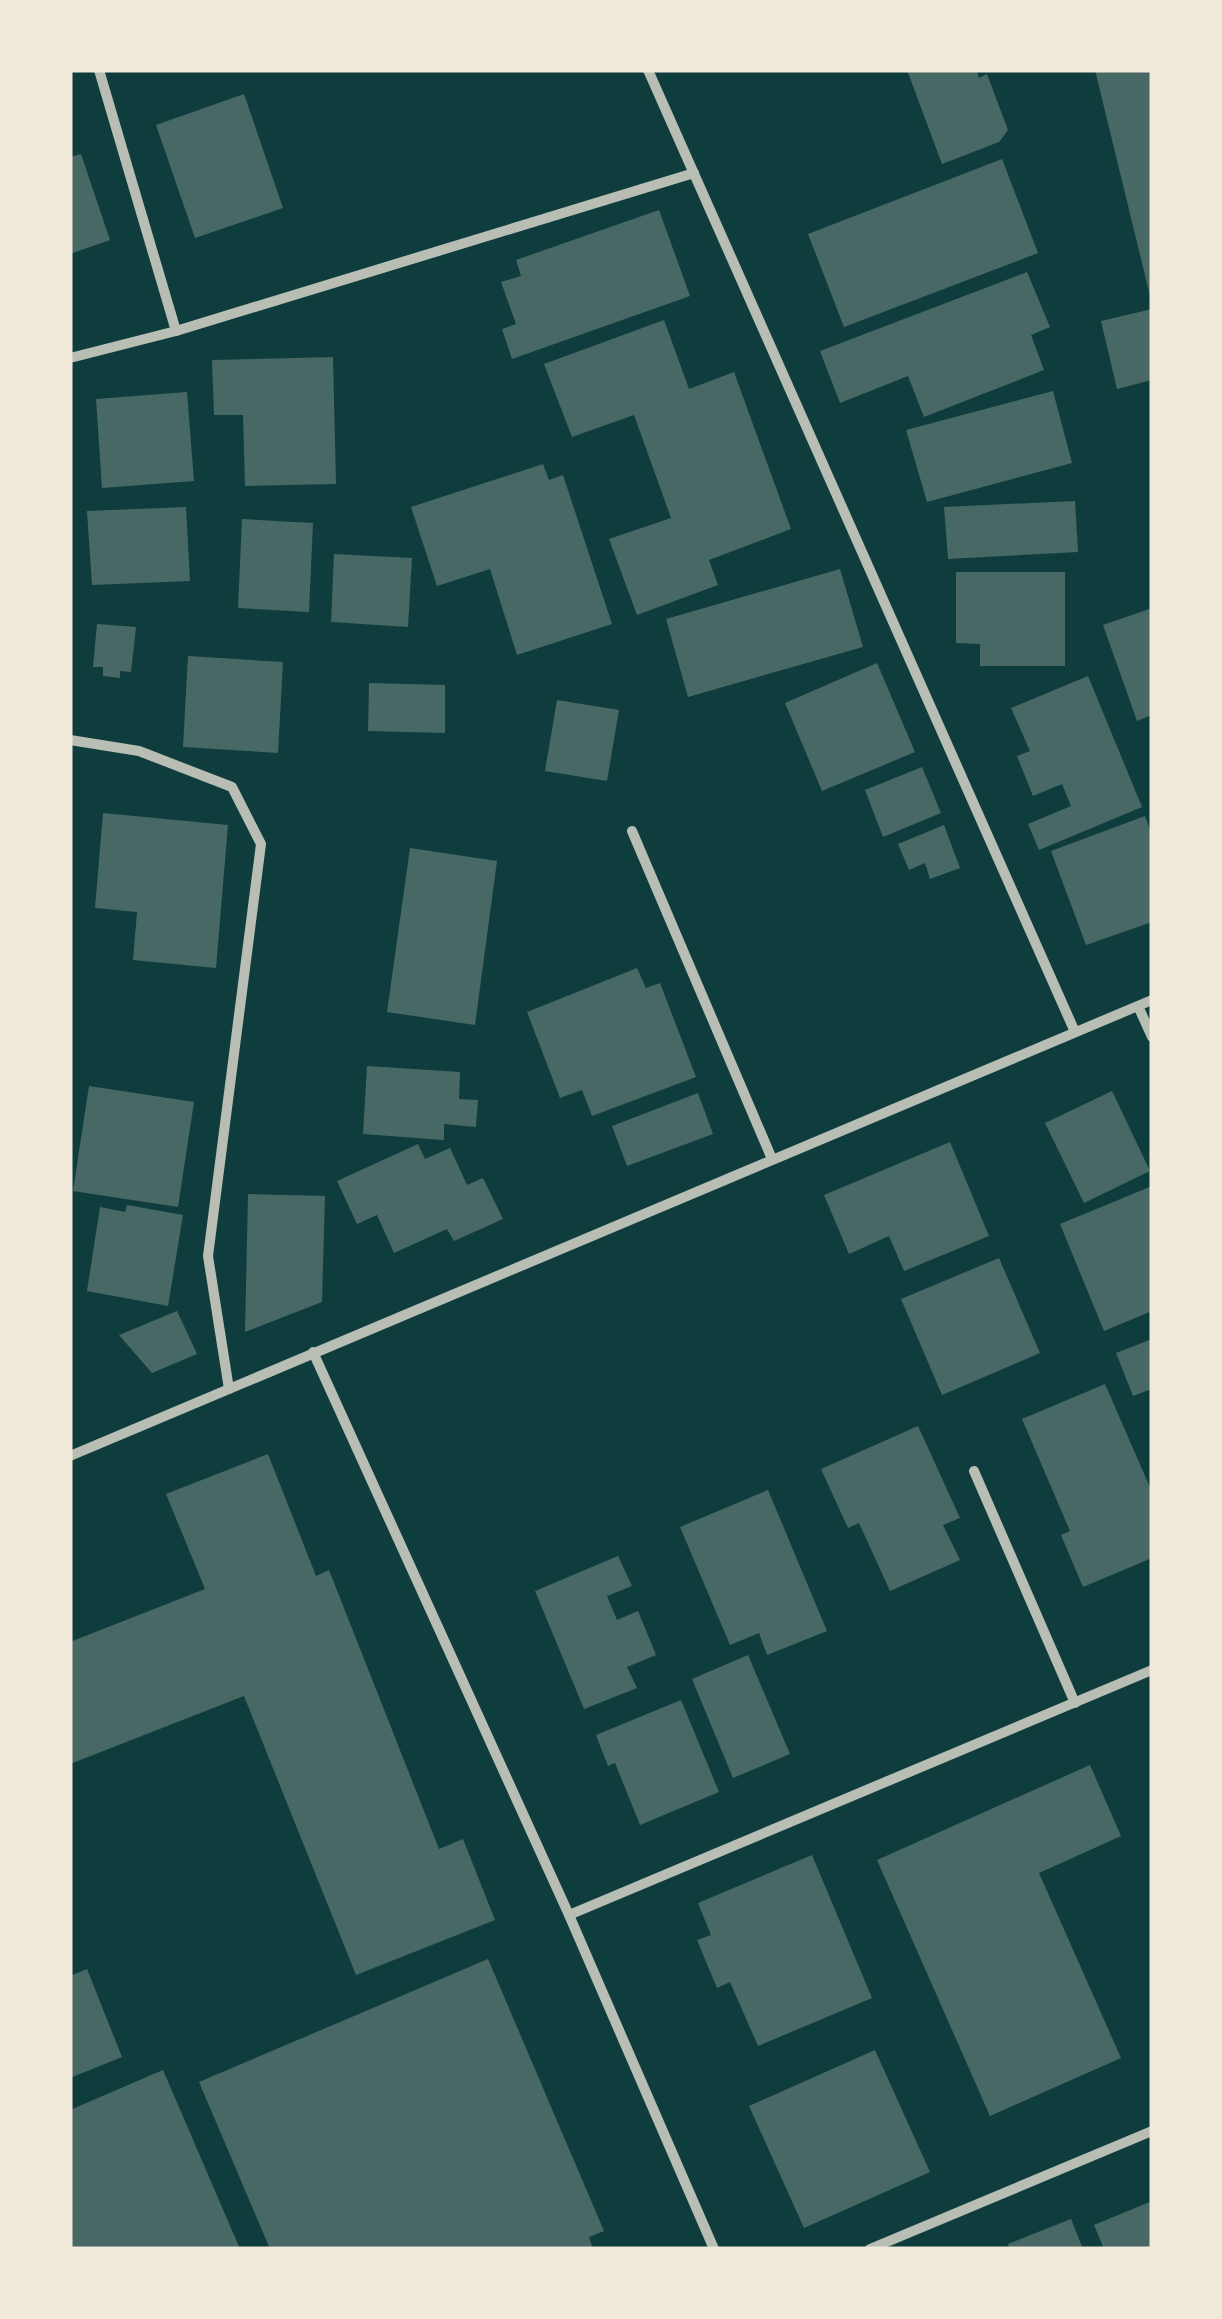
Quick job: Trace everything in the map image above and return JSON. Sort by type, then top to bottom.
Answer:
[{"type":"street","points":[[99,70],[176,331]]},
{"type":"street","points":[[648,70],[1075,1032]]},
{"type":"street","points":[[70,358],[176,331],[694,173]]},
{"type":"street","points":[[70,740],[139,750],[232,787],[261,844],[208,1256],[230,1389]]},
{"type":"street","points":[[632,831],[772,1159]]},
{"type":"street","points":[[70,1456],[1152,1000]]},
{"type":"street","points":[[1138,1006],[1152,1038]]},
{"type":"street","points":[[313,1352],[569,1914],[714,2249]]},
{"type":"street","points":[[974,1470],[1075,1702]]},
{"type":"street","points":[[569,1914],[1152,1670]]},
{"type":"street","points":[[870,2249],[1152,2131]]},
{"type":"building","points":[[907,70],[977,70],[979,78],[987,74],[1008,130],[999,142],[942,164]]},
{"type":"building","points":[[1095,70],[1152,70],[1151,300]]},
{"type":"building","points":[[244,94],[283,208],[195,238],[156,125]]},
{"type":"building","points":[[81,154],[110,240],[70,254],[70,157]]},
{"type":"building","points":[[1002,159],[1038,253],[844,327],[808,234]]},
{"type":"building","points":[[659,210],[690,296],[512,359],[502,329],[516,324],[501,282],[521,276],[516,260]]},
{"type":"building","points":[[1027,272],[1050,327],[1031,335],[1044,370],[924,417],[908,376],[840,403],[820,351]]},
{"type":"building","points":[[1152,309],[1152,380],[1117,389],[1101,321]]},
{"type":"building","points":[[664,320],[689,389],[734,372],[791,529],[709,560],[718,585],[637,615],[609,539],[671,518],[634,415],[572,437],[544,364]]},
{"type":"building","points":[[333,357],[336,484],[245,486],[243,415],[214,415],[212,360]]},
{"type":"building","points":[[1053,391],[1072,463],[927,502],[906,430]]},
{"type":"building","points":[[187,392],[194,481],[102,488],[96,399]]},
{"type":"building","points":[[543,464],[549,480],[563,475],[612,624],[517,655],[490,569],[437,586],[411,507]]},
{"type":"building","points":[[1075,501],[1078,552],[948,559],[944,507]]},
{"type":"building","points":[[186,507],[190,581],[92,585],[87,511]]},
{"type":"building","points":[[242,519],[313,523],[309,612],[238,608]]},
{"type":"building","points":[[334,554],[412,558],[408,627],[331,622]]},
{"type":"building","points":[[840,569],[863,647],[688,697],[666,619]]},
{"type":"building","points":[[956,572],[1065,572],[1065,666],[980,666],[980,644],[956,643]]},
{"type":"building","points":[[1152,608],[1152,715],[1137,721],[1103,625]]},
{"type":"building","points":[[97,624],[136,627],[131,672],[120,671],[120,678],[103,676],[103,667],[93,667]]},
{"type":"building","points":[[188,656],[283,662],[278,753],[183,747]]},
{"type":"building","points":[[877,663],[915,752],[822,791],[785,703]]},
{"type":"building","points":[[1088,676],[1142,807],[1039,850],[1028,824],[1071,806],[1062,784],[1033,796],[1017,756],[1030,751],[1011,708]]},
{"type":"building","points":[[369,683],[445,685],[445,733],[368,731]]},
{"type":"building","points":[[557,700],[619,710],[607,781],[545,771]]},
{"type":"building","points":[[922,767],[941,813],[883,837],[865,790]]},
{"type":"building","points":[[103,813],[228,825],[216,968],[133,960],[137,912],[95,908]]},
{"type":"building","points":[[1145,816],[1152,835],[1152,922],[1086,945],[1051,851]]},
{"type":"building","points":[[944,825],[960,868],[930,879],[925,863],[909,870],[898,844]]},
{"type":"building","points":[[410,848],[497,861],[475,1025],[387,1012]]},
{"type":"building","points":[[637,968],[646,988],[660,983],[696,1077],[592,1116],[582,1090],[560,1098],[527,1012]]},
{"type":"building","points":[[367,1066],[460,1072],[459,1099],[478,1100],[476,1127],[444,1124],[444,1140],[363,1134]]},
{"type":"building","points":[[89,1086],[194,1102],[178,1207],[73,1191]]},
{"type":"building","points":[[1112,1091],[1150,1171],[1084,1203],[1045,1123]]},
{"type":"building","points":[[698,1093],[713,1134],[627,1166],[612,1126]]},
{"type":"building","points":[[950,1142],[989,1236],[904,1271],[889,1236],[849,1254],[824,1195]]},
{"type":"building","points":[[418,1144],[425,1159],[450,1148],[467,1185],[483,1178],[503,1219],[454,1241],[447,1229],[394,1253],[377,1215],[357,1224],[337,1181]]},
{"type":"building","points":[[1152,1186],[1152,1311],[1104,1331],[1060,1224]]},
{"type":"building","points":[[248,1194],[325,1196],[322,1302],[245,1332]]},
{"type":"building","points":[[127,1205],[183,1215],[168,1306],[87,1291],[100,1207],[125,1212]]},
{"type":"building","points":[[999,1258],[1040,1353],[942,1395],[901,1299]]},
{"type":"building","points":[[177,1311],[197,1354],[152,1373],[119,1335]]},
{"type":"building","points":[[1152,1339],[1152,1389],[1133,1396],[1116,1353]]},
{"type":"building","points":[[1105,1384],[1152,1492],[1152,1558],[1083,1587],[1061,1535],[1070,1531],[1022,1419]]},
{"type":"building","points":[[918,1426],[960,1518],[943,1525],[960,1560],[890,1591],[859,1523],[848,1528],[821,1469]]},
{"type":"building","points":[[268,1454],[316,1576],[329,1570],[439,1849],[463,1839],[495,1920],[356,1975],[244,1696],[70,1764],[70,1642],[205,1589],[166,1494]]},
{"type":"building","points":[[768,1490],[827,1631],[767,1655],[759,1633],[730,1645],[680,1527]]},
{"type":"building","points":[[618,1556],[632,1586],[607,1596],[617,1620],[638,1611],[656,1655],[627,1667],[637,1688],[584,1709],[535,1591]]},
{"type":"building","points":[[748,1655],[790,1754],[733,1778],[692,1679]]},
{"type":"building","points":[[681,1700],[719,1792],[640,1825],[615,1763],[608,1766],[596,1735]]},
{"type":"building","points":[[1090,1765],[1121,1836],[1039,1873],[1121,2058],[990,2116],[877,1860]]},
{"type":"building","points":[[812,1855],[872,1998],[758,2046],[730,1982],[717,1988],[697,1940],[711,1935],[698,1903]]},
{"type":"building","points":[[488,1959],[604,2231],[589,2237],[593,2249],[270,2249],[199,2082]]},
{"type":"building","points":[[87,1969],[122,2057],[70,2078],[70,1976]]},
{"type":"building","points":[[875,2050],[930,2172],[804,2228],[749,2106]]},
{"type":"building","points":[[163,2070],[240,2249],[70,2249],[70,2110]]},
{"type":"building","points":[[1152,2201],[1152,2249],[1104,2249],[1094,2225]]},
{"type":"building","points":[[1071,2219],[1083,2249],[1010,2249],[1008,2244]]}]
